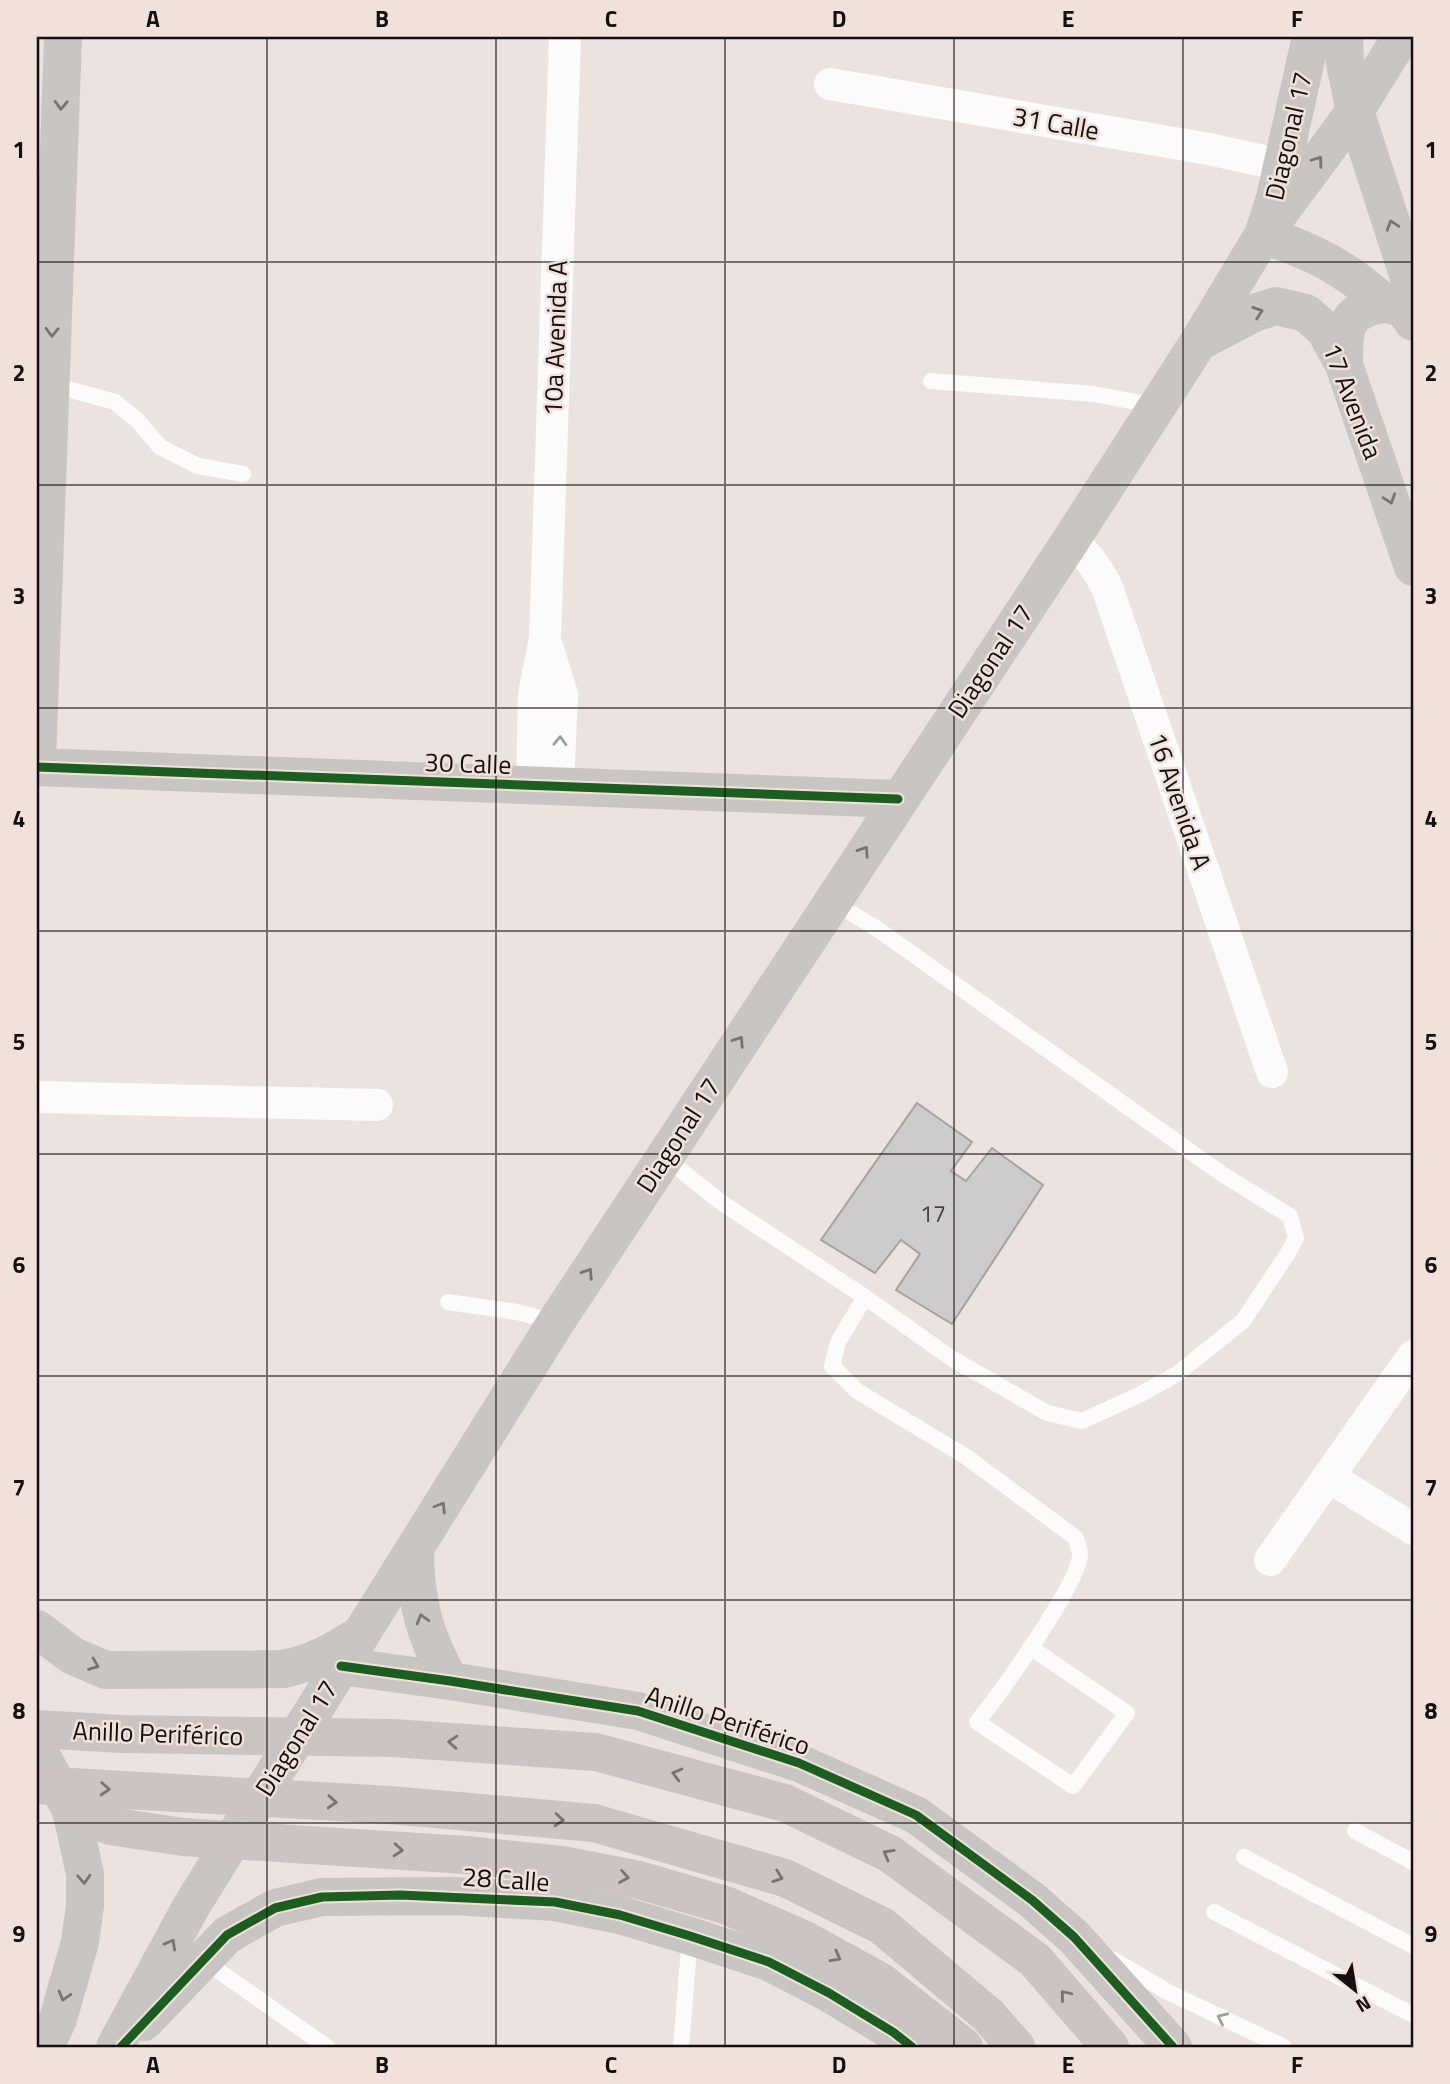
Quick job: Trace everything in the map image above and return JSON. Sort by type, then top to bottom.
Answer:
[{"type":"highway","name":"Anillo Periférico","points":[[37,1729],[122,1734],[393,1738],[596,1752],[785,1803],[890,1854],[1035,1960],[1110,2047]]},
{"type":"highway","points":[[37,1785],[390,1805],[594,1823],[785,1878],[882,1926],[988,2015],[1016,2047]]},
{"type":"highway","points":[[71,1810],[110,1826],[183,1837],[466,1855],[562,1865],[639,1880],[725,1905],[803,1939],[881,1982],[964,2047]]},
{"type":"main road","points":[[37,765],[63,37]]},
{"type":"main road","name":"Diagonal 17","points":[[1263,236],[1311,37]]},
{"type":"main road","points":[[1343,37],[1345,64],[1355,111],[1403,305]]},
{"type":"main road","name":"Diagonal 17","points":[[115,2047],[192,1905],[556,1322],[1071,540],[1198,343],[1263,236],[1355,111],[1401,37]]},
{"type":"main road","points":[[1263,236],[1330,261],[1403,305]]},
{"type":"main road","points":[[1344,365],[1344,342],[1348,323],[1361,311],[1403,305]]},
{"type":"main road","name":"17 Avenida","points":[[1198,343],[1244,317],[1276,306],[1306,313],[1325,330],[1344,365],[1413,567]]},
{"type":"main road","name":"30 Calle","points":[[37,765],[898,799]]},
{"type":"main road","points":[[415,1548],[415,1583],[421,1617],[432,1650],[450,1681]]},
{"type":"main road","points":[[37,1629],[73,1657],[106,1670],[284,1669],[307,1664],[331,1653],[342,1663]]},
{"type":"main road","name":"Anillo Periférico","points":[[342,1663],[638,1711],[799,1763],[916,1815],[1032,1900],[1074,1937],[1173,2047]]},
{"type":"main road","points":[[37,1748],[71,1810],[85,1874],[85,1906],[80,1942],[58,2019],[45,2047]]},
{"type":"main road","name":"28 Calle","points":[[121,2047],[227,1935],[275,1908],[322,1897],[452,1896],[555,1902],[620,1915],[690,1936],[769,1962],[829,1993],[893,2032],[912,2047]]},
{"type":"street","name":"10a Avenida A","points":[[545,787],[562,694],[545,638],[565,37]]},
{"type":"street","name":"31 Calle","points":[[830,84],[1209,149],[1282,165]]},
{"type":"street","name":"16 Avenida A","points":[[1071,540],[1088,555],[1107,587],[1272,1072]]},
{"type":"street","points":[[37,1097],[377,1105]]},
{"type":"street","points":[[1270,1560],[1413,1356]]},
{"type":"street","points":[[1329,1477],[1413,1529]]},
{"type":"lane","points":[[931,381],[1093,394],[1157,406]]},
{"type":"lane","points":[[50,384],[115,402],[137,420],[160,447],[198,466],[243,474]]},
{"type":"lane","points":[[664,1157],[722,1203],[865,1297],[951,1358],[1047,1413],[1082,1421],[1177,1374],[1243,1321],[1288,1253],[1296,1238],[1290,1216],[1222,1174],[876,928],[831,901]]},
{"type":"lane","points":[[865,1297],[838,1342],[832,1366],[857,1391],[965,1456],[1076,1538],[1080,1555],[1073,1577],[1006,1686],[977,1722],[1073,1786],[1127,1713],[1030,1647]]},
{"type":"lane","points":[[448,1302],[517,1312],[556,1322]]},
{"type":"lane","points":[[1355,1831],[1413,1862]]},
{"type":"lane","points":[[1244,1857],[1413,1945]]},
{"type":"lane","points":[[1214,1912],[1413,2015]]},
{"type":"lane","points":[[681,2047],[690,1936]]},
{"type":"lane","points":[[1074,1937],[1168,1992],[1284,2047]]},
{"type":"lane","points":[[203,1960],[327,2047]]},
{"type":"building","points":[[917,1103],[972,1142],[951,1171],[966,1181],[992,1148],[1043,1185],[952,1324],[896,1290],[920,1254],[901,1240],[875,1273],[821,1240]]},
{"type":"cycle path","points":[[37,767],[898,799]]},
{"type":"cycle path","points":[[341,1666],[638,1711],[799,1763],[916,1815],[1032,1900],[1074,1937],[1173,2047]]},
{"type":"cycle path","points":[[121,2047],[227,1935],[275,1908],[322,1897],[400,1895],[555,1902],[620,1915],[769,1962],[829,1993],[893,2032],[912,2047]]}]
